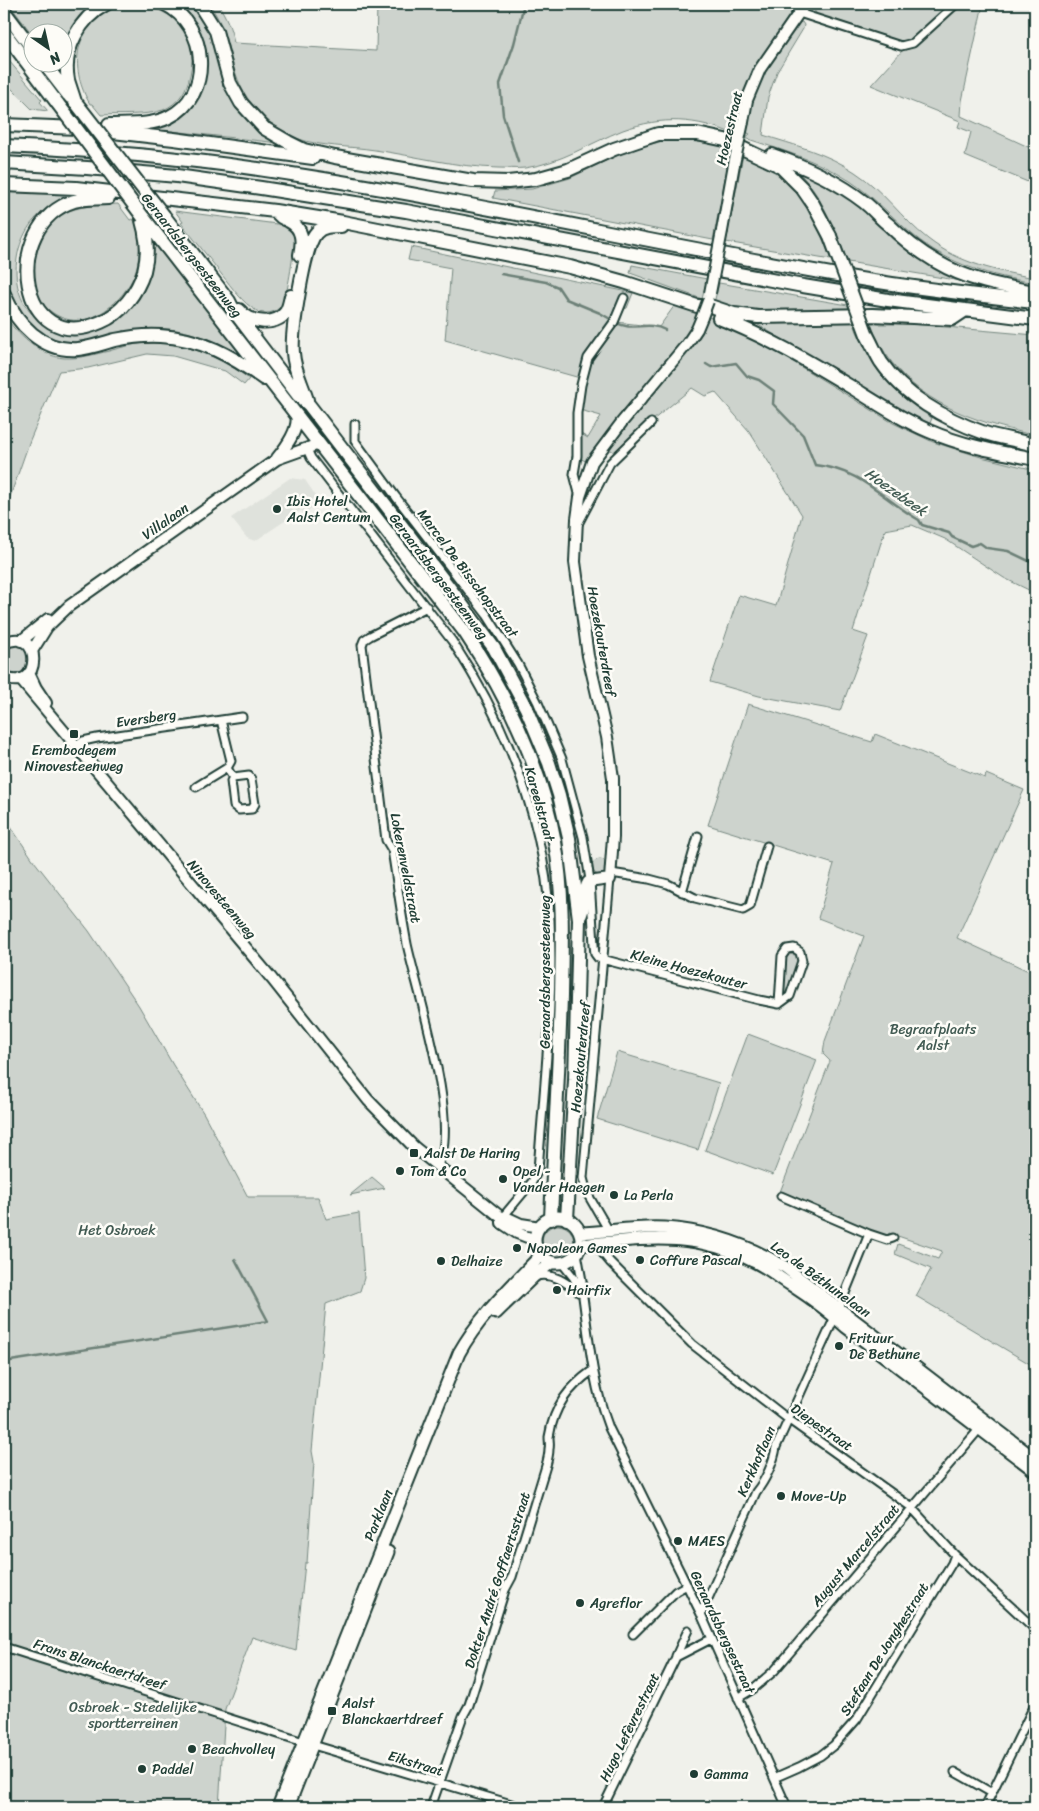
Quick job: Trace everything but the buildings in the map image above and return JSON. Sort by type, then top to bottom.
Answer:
[{"type":"highway","points":[[76,103],[68,79],[71,47],[82,24],[94,11],[106,4]]},
{"type":"highway","points":[[78,128],[157,121],[174,114],[188,101],[198,75],[200,61],[199,45],[196,36],[187,22],[176,10],[165,4]]},
{"type":"highway","points":[[199,4],[216,31],[230,83],[248,112],[264,128],[304,150],[473,181],[508,182],[536,179],[568,170],[614,149],[658,134],[698,134],[725,140],[780,166],[802,188],[813,204],[830,236],[867,335],[881,362],[903,387],[935,410],[982,432],[1035,444]]},
{"type":"highway","points":[[4,11],[22,35]]},
{"type":"highway","name":"Geraardsbergsesteenweg","points":[[4,32],[22,58]]},
{"type":"highway","points":[[4,45],[22,61]]},
{"type":"highway","name":"Geraardsbergsesteenweg","points":[[32,72],[296,414],[313,446],[447,610],[494,678],[524,740],[544,800],[555,842],[563,919],[559,1080],[545,1223]]},
{"type":"highway","name":"Geraardsbergsesteenweg","points":[[51,72],[229,300],[234,311],[298,395],[309,405],[471,616],[507,670],[538,734],[559,795],[569,838],[579,919],[575,1080],[566,1219]]},
{"type":"highway","points":[[4,124],[78,128],[184,140],[328,160],[335,157]]},
{"type":"highway","points":[[4,146],[146,156],[264,170],[412,194],[821,272],[1035,302]]},
{"type":"highway","points":[[748,150],[758,150],[784,159],[848,190],[911,244],[938,263],[988,283],[1035,292]]},
{"type":"highway","points":[[4,163],[159,175],[261,188],[406,211],[803,286],[964,311],[1035,319]]},
{"type":"highway","points":[[4,185],[76,188],[133,196],[275,210],[570,267],[734,314],[758,317],[873,315],[952,319],[964,311]]},
{"type":"highway","points":[[133,196],[72,202],[52,212],[37,225],[22,252],[21,269],[26,296],[36,310],[50,322],[70,328],[93,326],[115,314],[132,298],[144,271],[147,249],[142,222],[143,217]]},
{"type":"highway","points":[[229,300],[246,316],[262,321],[275,320],[281,317],[287,309],[302,240],[295,225],[281,218],[275,210]]},
{"type":"highway","points":[[309,405],[296,370],[292,352],[294,312],[307,253],[317,232],[330,226],[351,224]]},
{"type":"highway","points":[[4,294],[15,317],[23,326],[38,338],[57,346],[80,349],[123,339],[150,336],[187,339],[225,353],[263,378],[277,390]]},
{"type":"highway","points":[[704,304],[706,312],[761,335],[902,418],[929,431],[985,449],[1035,459]]},
{"type":"main road","points":[[566,1219],[576,1226],[580,1233],[579,1249],[572,1259],[557,1263],[541,1255],[535,1240],[545,1223],[566,1219]]},
{"type":"main road","name":"Leo de Béthunelaan","points":[[580,1233],[664,1228],[707,1234],[762,1254],[784,1267],[837,1312],[983,1425],[1035,1471]]},
{"type":"main road","name":"Leo de Béthunelaan","points":[[579,1249],[595,1244],[644,1238],[667,1238],[698,1242],[741,1255],[765,1267],[792,1286],[837,1312]]},
{"type":"main road","name":"Parklaan","points":[[288,1807],[308,1743],[459,1353],[488,1310],[541,1255]]},
{"type":"main road","name":"Parklaan","points":[[278,1807],[308,1743],[461,1365],[484,1326],[533,1277],[557,1263]]},
{"type":"main road","name":"Leo de Béthunelaan","points":[[983,1425],[1035,1459]]},
{"type":"street","name":"Hoezestraat","points":[[704,304],[722,231],[747,100],[760,69],[805,4]]},
{"type":"street","points":[[799,13],[901,46],[913,43],[956,4]]},
{"type":"street","name":"Hoezekouterdreef","points":[[580,497],[574,474],[577,456],[577,413],[582,385],[588,358],[614,322],[624,298]]},
{"type":"street","name":"Hoezekouterdreef","points":[[609,1231],[587,1193],[583,1178],[610,876],[614,810],[613,778],[607,737],[588,656],[575,562],[580,497],[592,462],[697,330],[704,304]]},
{"type":"street","name":"Villalaan","points":[[277,459],[289,444],[297,420],[296,414]]},
{"type":"street","name":"Hoezekouterdreef","points":[[577,527],[610,463],[651,423]]},
{"type":"street","name":"Marcel De Bisschopstraat","points":[[355,424],[356,441],[396,498],[487,615],[518,664],[538,703],[562,759],[572,792],[590,880]]},
{"type":"street","name":"Villalaan","points":[[22,641],[64,607],[69,606],[277,459],[313,446]]},
{"type":"street","name":"Kareelstraat","points":[[313,446],[311,458],[452,641],[472,670],[502,729],[518,767],[530,803],[546,879],[550,920],[550,992],[538,1170],[532,1182],[502,1218]]},
{"type":"street","name":"Lokerenveldstraat","points":[[426,608],[370,636],[364,640],[362,645],[386,840],[392,850],[407,942],[441,1086],[445,1140],[442,1159],[437,1166]]},
{"type":"street","name":"Villalaan","points":[[32,651],[49,621]]},
{"type":"street","points":[[4,642],[22,641],[32,651],[34,662],[30,673],[20,679],[13,680],[4,677]]},
{"type":"street","name":"Ninovesteenweg","points":[[30,673],[36,688],[52,712],[53,717]]},
{"type":"street","name":"Ninovesteenweg","points":[[20,679],[123,804],[272,979],[368,1100],[403,1137],[437,1166]]},
{"type":"street","name":"Eversberg","points":[[76,746],[83,741],[242,717]]},
{"type":"street","points":[[196,786],[226,768],[231,761],[221,720]]},
{"type":"street","points":[[226,768],[233,778]]},
{"type":"street","points":[[249,776],[251,778],[255,804],[252,809],[239,810],[234,806],[231,781],[233,778],[249,776]]},
{"type":"street","points":[[682,892],[698,836]]},
{"type":"street","points":[[579,919],[585,909],[584,889],[590,880],[610,876],[649,879],[668,884],[695,898],[743,910],[748,908],[767,846]]},
{"type":"street","name":"Kleine Hoezekouter","points":[[590,880],[595,954],[598,958],[779,1004]]},
{"type":"street","points":[[794,948],[800,952],[802,961],[790,996],[779,1004],[782,956],[787,949],[794,948]]},
{"type":"street","points":[[437,1166],[502,1218],[506,1217],[521,1224],[545,1223]]},
{"type":"street","points":[[781,1196],[869,1234],[887,1240],[893,1238]]},
{"type":"street","points":[[502,1218],[502,1223],[514,1231],[535,1240]]},
{"type":"street","name":"Kerkhoflaan","points":[[701,1614],[837,1312],[869,1234]]},
{"type":"street","name":"Diepestraat","points":[[595,1244],[610,1262],[692,1344],[788,1419],[912,1507],[955,1555],[1035,1629]]},
{"type":"street","name":"Geraardsbergsestraat","points":[[579,1249],[584,1292],[581,1295]]},
{"type":"street","name":"Geraardsbergsestraat","points":[[557,1263],[574,1278],[581,1295],[593,1370],[601,1407],[608,1428],[701,1614],[787,1807]]},
{"type":"street","points":[[533,1277],[547,1274],[554,1276],[581,1295]]},
{"type":"street","name":"Dokter André Goffaertsstraat","points":[[431,1807],[463,1716],[469,1705],[506,1590],[512,1577],[546,1469],[550,1450],[549,1439],[554,1418],[560,1403],[571,1389],[593,1370]]},
{"type":"street","name":"August Marcelstraat","points":[[738,1698],[753,1689],[775,1670],[983,1425]]},
{"type":"street","name":"Stefaan De Jonghestraat","points":[[774,1778],[799,1768],[820,1756],[834,1745],[857,1720],[952,1563],[955,1555]]},
{"type":"street","points":[[633,1634],[676,1591],[687,1585]]},
{"type":"street","name":"Hugo Lefèvrestraat","points":[[603,1807],[688,1630]]},
{"type":"street","points":[[676,1657],[711,1639]]},
{"type":"street","name":"Frans Blanckaertdreef","points":[[4,1647],[308,1743]]},
{"type":"street","points":[[985,1807],[1035,1704]]},
{"type":"street","name":"Eikstraat","points":[[308,1743],[521,1807]]},
{"type":"street","points":[[956,1772],[992,1793]]},
{"type":"shaded area","name":"Ibis Hotel Aalst Centum","points":[[290,478],[305,480],[320,502],[304,513],[301,510],[255,541],[247,538],[231,518]]},
{"type":"green space","points":[[9,4],[96,4],[87,10],[72,34],[72,22],[23,22]]},
{"type":"green space","points":[[175,4],[192,4],[198,12],[206,23],[212,37],[221,76],[233,101],[246,117],[279,143],[145,128],[178,117],[206,57],[202,37],[197,26],[183,9]]},
{"type":"green space","points":[[209,4],[218,4],[228,22],[234,43],[376,51],[377,4],[797,4],[752,71],[742,97],[734,134],[692,122],[651,122],[623,130],[551,162],[525,168],[515,168],[467,166],[375,150],[325,145],[305,141],[286,133],[267,120],[248,100],[236,73],[223,31]]},
{"type":"green space","points":[[812,4],[953,4],[912,40],[903,42],[819,17]]},
{"type":"green space","points":[[962,4],[983,4],[962,101],[961,116],[1035,150],[1035,185],[965,156],[971,132],[958,127],[960,121],[871,85],[902,51],[911,48]]},
{"type":"green space","points":[[130,5],[145,6],[158,10],[170,16],[179,24],[191,46],[192,60],[189,81],[177,100],[163,110],[141,114],[101,115],[90,104],[79,78],[78,52],[88,28],[98,18],[113,9]]},
{"type":"green space","points":[[802,22],[804,25],[803,29],[777,72],[768,97],[763,135],[822,155],[855,172],[875,187],[919,231],[940,248],[979,265],[1035,278],[1035,283],[1002,277],[956,262],[913,235],[867,193],[850,181],[825,167],[799,156],[745,138],[750,134],[746,132],[754,94],[759,82],[772,59],[798,23]]},
{"type":"green space","points":[[4,55],[42,100],[40,102],[48,111],[32,109],[8,85],[4,88]]},
{"type":"green space","points":[[668,140],[708,143],[731,149],[713,240],[493,198],[495,191],[532,189],[570,178],[618,155]]},
{"type":"green space","points":[[743,155],[764,164],[790,184],[807,207],[831,260],[726,242]]},
{"type":"green space","points":[[794,168],[832,184],[973,283],[848,262],[820,200]]},
{"type":"green space","points":[[4,190],[81,194],[59,201],[45,210],[29,226],[22,241],[17,257],[16,274],[19,290],[25,305],[35,317],[52,327],[80,332],[100,328],[119,318],[132,307],[146,284],[153,264],[151,243],[156,242],[245,357],[243,358],[227,347],[208,339],[169,329],[149,329],[74,342],[56,340],[39,331],[17,307],[8,293],[5,283]]},
{"type":"green space","points":[[118,204],[130,220],[133,219],[138,232],[139,248],[133,278],[127,288],[110,307],[88,319],[65,319],[53,313],[43,306],[39,300],[30,269],[32,258],[44,231],[50,223],[69,211],[87,206]]},
{"type":"green space","points":[[175,211],[277,224],[290,230],[295,242],[290,275],[281,306],[273,312],[263,313],[247,304],[181,223],[183,222]]},
{"type":"green space","points":[[411,247],[633,293],[627,308],[617,311],[580,378],[445,340],[451,268],[408,260]]},
{"type":"green space","points":[[632,265],[707,279],[702,299],[630,273]]},
{"type":"green space","points":[[719,283],[848,305],[849,311],[737,310],[714,303]]},
{"type":"green space","points":[[675,305],[697,313],[686,335],[666,364],[587,462],[580,458],[581,434],[588,438],[601,416],[580,410],[590,360],[616,322],[659,327]]},
{"type":"green space","points":[[4,315],[15,329],[37,349],[55,356],[75,358],[135,344],[163,343],[202,352],[227,364],[249,379],[244,385],[225,371],[173,356],[147,354],[88,368],[59,371],[30,440],[4,514]]},
{"type":"green space","points":[[709,317],[775,351],[893,423],[933,442],[981,457],[1035,470],[1035,593],[1004,578],[945,539],[912,525],[885,530],[853,631],[868,636],[840,711],[759,696],[710,682],[739,595],[776,606],[802,515],[749,431],[715,392],[705,396],[692,388],[614,452],[608,448],[693,345]]},
{"type":"green space","points":[[753,322],[854,322],[867,353],[882,375],[899,394],[932,418],[930,423],[913,417]]},
{"type":"green space","points":[[871,324],[912,324],[1035,335],[1035,436],[977,419],[938,402],[921,391],[905,378],[892,362],[880,344]]},
{"type":"green space","points":[[15,644],[20,645],[28,652],[29,666],[21,673],[12,674],[4,672],[4,649]]},
{"type":"green space","name":"Begraafplaats Aalst","points":[[748,704],[872,742],[875,734],[985,778],[986,774],[1024,790],[957,938],[1035,974],[1035,1367],[916,1296],[931,1269],[895,1254],[898,1244],[938,1259],[942,1251],[889,1233],[886,1238],[780,1192],[830,1061],[823,1054],[825,1041],[864,936],[818,918],[834,864],[708,825]]},
{"type":"green space","points":[[4,817],[34,861],[89,931],[139,1006],[204,1114],[248,1197],[318,1197],[326,1219],[359,1213],[364,1278],[360,1291],[326,1304],[312,1451],[314,1462],[307,1563],[305,1563],[296,1651],[252,1637],[225,1709],[219,1807],[4,1807]]},
{"type":"green space","points":[[600,859],[606,861],[608,867],[606,873],[600,875],[594,873],[592,867],[594,861]]},
{"type":"green space","points":[[789,954],[795,955],[799,959],[787,993],[783,996],[781,993],[785,957]]},
{"type":"green space","points":[[748,1034],[817,1060],[773,1175],[705,1150]]},
{"type":"green space","points":[[617,1052],[719,1083],[698,1150],[597,1119]]},
{"type":"green space","points":[[372,1177],[385,1188],[350,1195]]},
{"type":"green space","points":[[558,1225],[570,1229],[574,1241],[570,1253],[558,1257],[546,1253],[542,1241],[546,1229]]},
{"type":"waterway","name":"Hoezebeek","points":[[518,162],[503,115],[500,84],[514,44],[524,4]]},
{"type":"waterway","name":"Hoezebeek","points":[[501,274],[546,282],[558,287],[566,299],[612,320]]},
{"type":"waterway","name":"Hoezebeek","points":[[617,323],[628,326],[659,327],[665,330]]},
{"type":"waterway","name":"Hoezebeek","points":[[706,364],[711,367],[736,363],[747,376],[759,380],[774,391],[773,404],[803,435],[815,465],[831,468],[859,479],[919,520],[922,525],[949,533],[952,537],[971,546],[980,543],[987,548],[1008,551],[1035,564]]},
{"type":"waterway","points":[[4,1362],[268,1321],[235,1259]]},
{"type":"place","name":"Ibis Hotel Aalst Centum","points":[[277,509]]},
{"type":"place","name":"Erembodegem Ninovesteenweg","points":[[74,734]]},
{"type":"place","name":"Aalst De Haring","points":[[414,1153]]},
{"type":"place","name":"Tom & Co","points":[[400,1171]]},
{"type":"place","name":"Opel - Vander Haegen","points":[[503,1179]]},
{"type":"place","name":"La Perla","points":[[614,1195]]},
{"type":"place","name":"Napoleon Games","points":[[517,1248]]},
{"type":"place","name":"Coffure Pascal","points":[[640,1260]]},
{"type":"place","name":"Delhaize","points":[[441,1261]]},
{"type":"place","name":"Hairfix","points":[[557,1290]]},
{"type":"place","name":"Frituur De Bethune","points":[[839,1346]]},
{"type":"place","name":"Move-Up","points":[[781,1496]]},
{"type":"place","name":"MAES","points":[[678,1541]]},
{"type":"place","name":"Agreflor","points":[[580,1603]]},
{"type":"place","name":"Aalst Blanckaertdreef","points":[[332,1711]]},
{"type":"place","name":"Beachvolley","points":[[192,1749]]},
{"type":"place","name":"Paddel","points":[[142,1769]]},
{"type":"place","name":"Gamma","points":[[694,1774]]},
{"type":"park label","name":"Het Osbroek","points":[[117,1230]]},
{"type":"park label","name":"Osbroek - Stedelijke sportterreinen","points":[[133,1715]]}]
